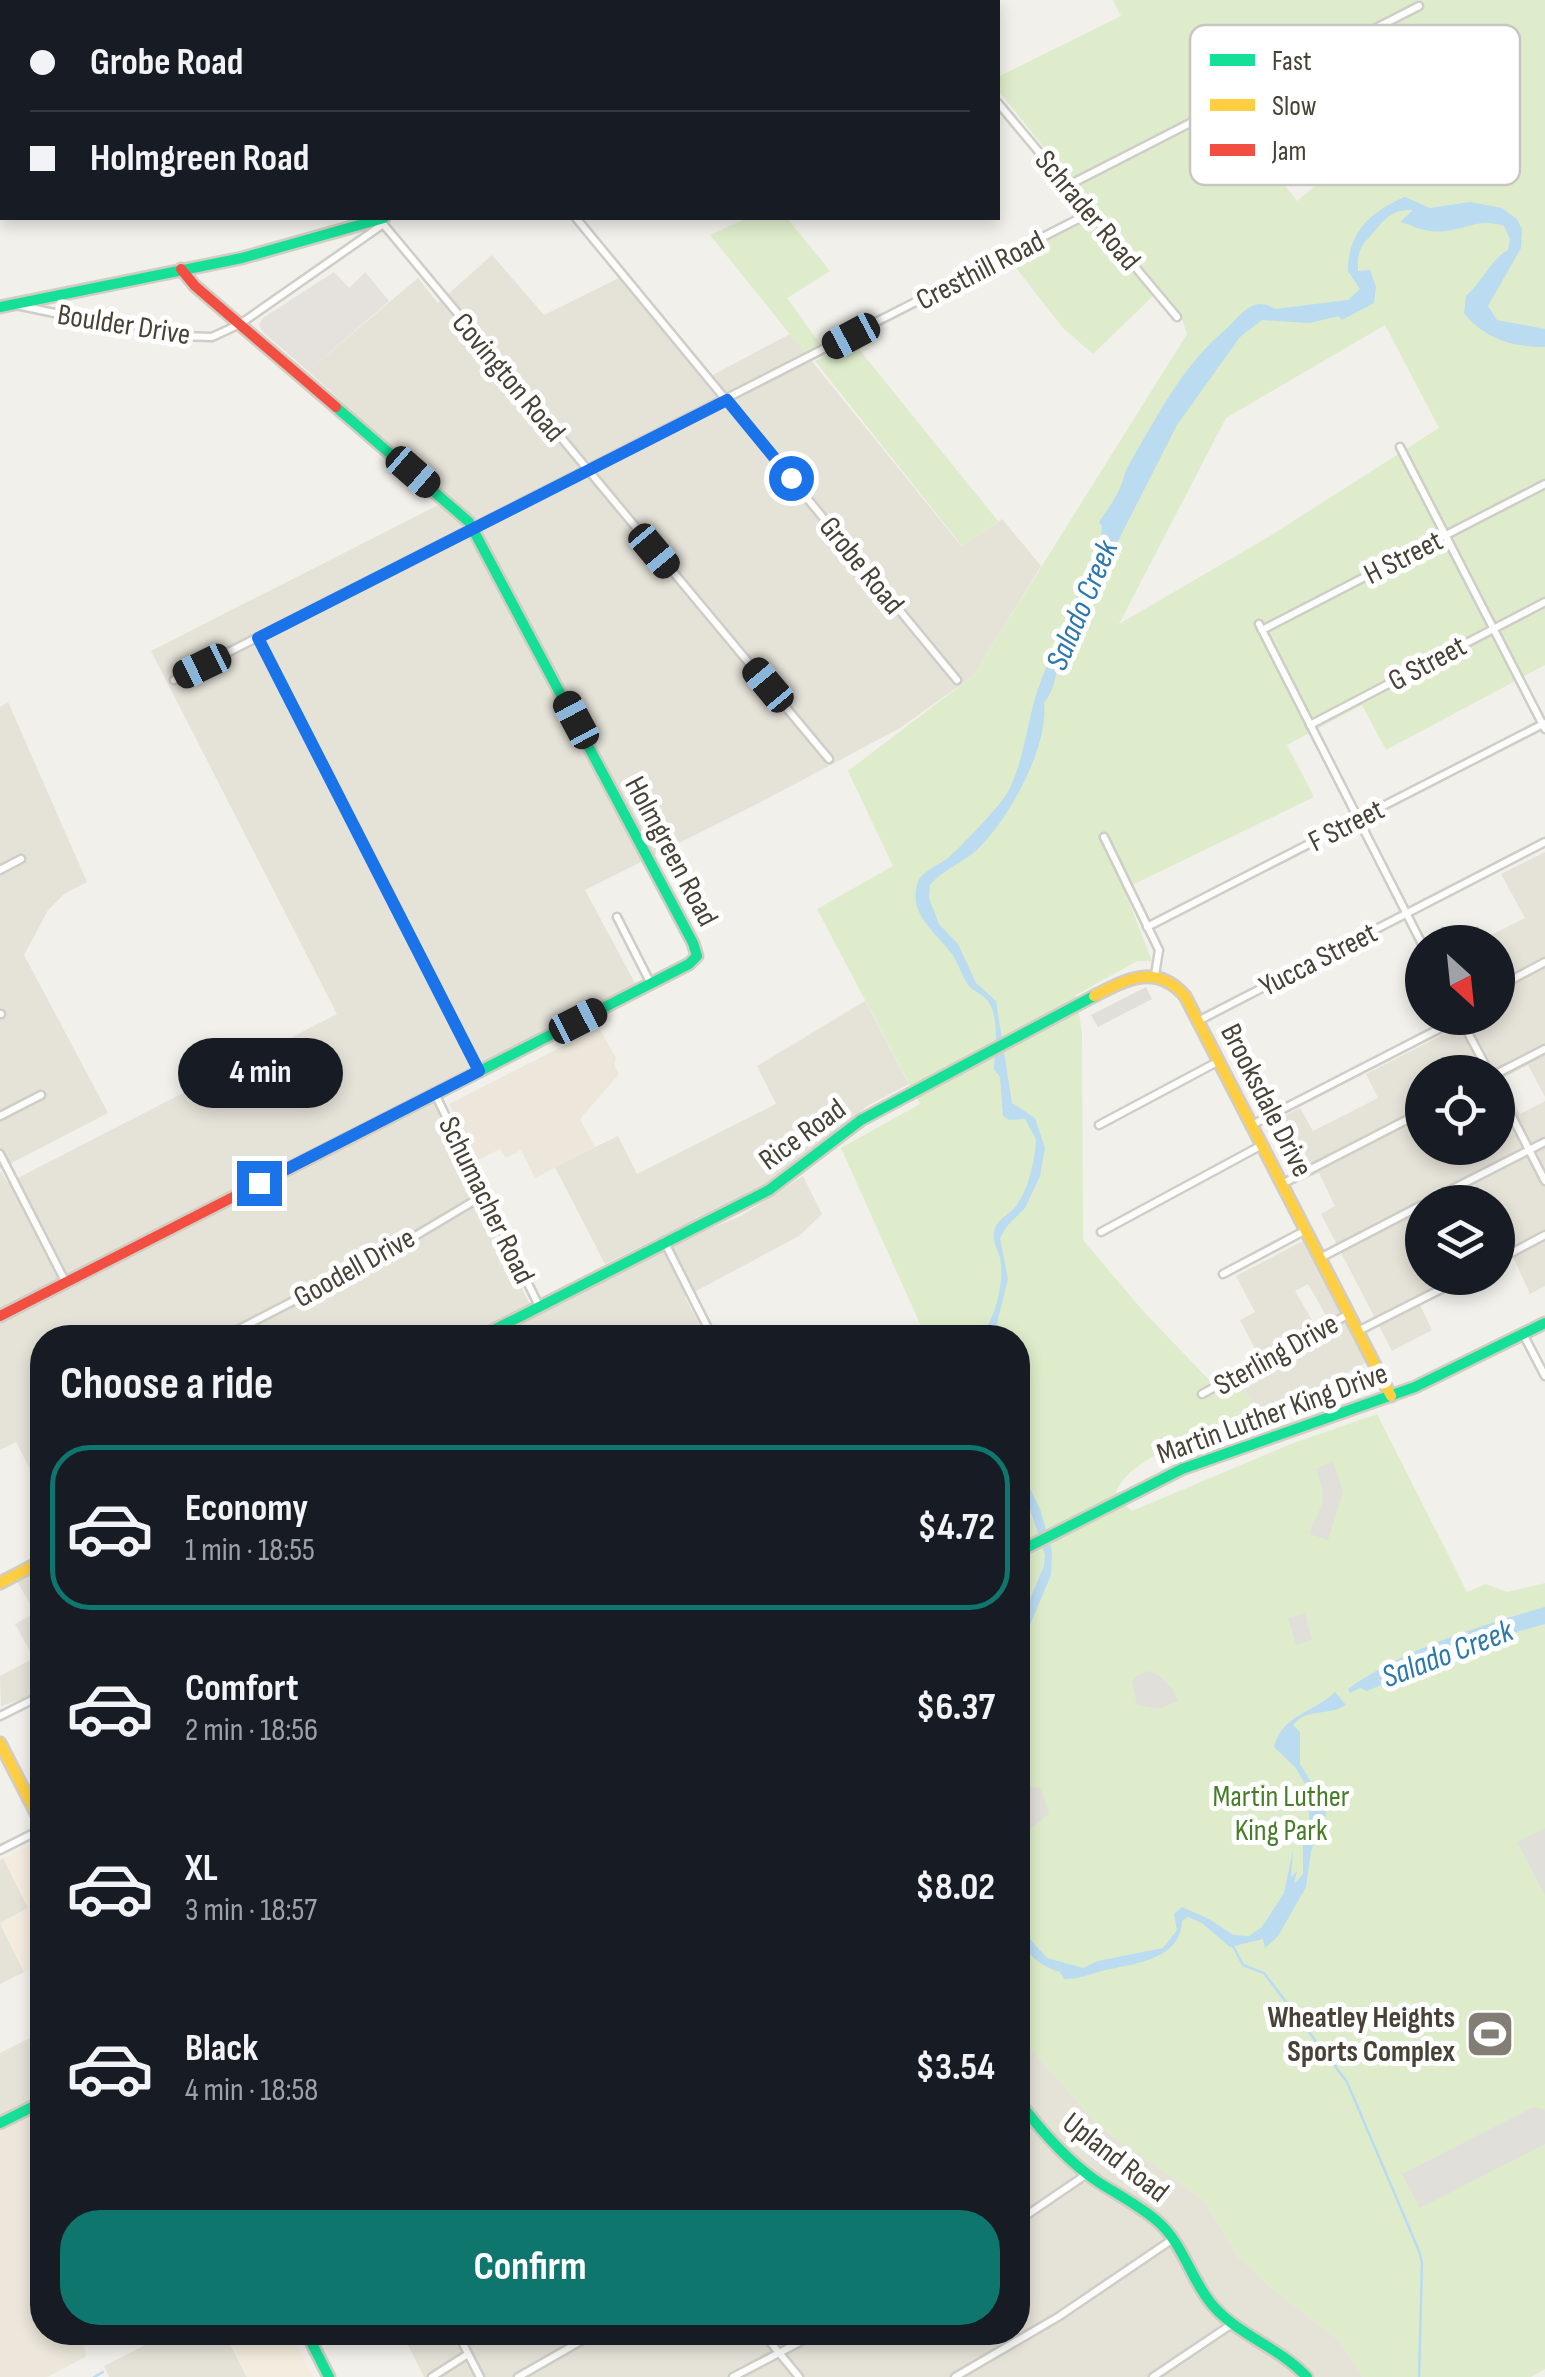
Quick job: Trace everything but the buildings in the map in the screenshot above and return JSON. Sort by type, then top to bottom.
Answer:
[{"type":"street","points":[[1381,25],[1418,6]]},
{"type":"street","name":"Schrader Road","points":[[1000,104],[1178,317]]},
{"type":"street","points":[[1067,186],[1190,123]]},
{"type":"street","name":"Cresthill Road","points":[[174,680],[1090,213]]},
{"type":"street","name":"Grobe Road","points":[[578,220],[956,680]]},
{"type":"street","points":[[6,306],[302,243],[382,221]]},
{"type":"street","name":"Boulder Drive","points":[[6,306],[111,318],[190,338],[212,337],[240,324],[382,221]]},
{"type":"street","name":"Covington Road","points":[[382,221],[829,759]]},
{"type":"street","name":"Holmgreen Road","points":[[0,1316],[651,984],[697,956],[474,529],[190,282],[182,268]]},
{"type":"street","points":[[1400,447],[1544,726]]},
{"type":"street","name":"H Street","points":[[1310,724],[1260,627],[1545,484]]},
{"type":"street","name":"G Street","points":[[1310,724],[1545,602]]},
{"type":"street","points":[[258,638],[479,1071]]},
{"type":"street","points":[[1310,724],[1412,925]]},
{"type":"street","name":"F Street","points":[[1147,928],[1544,726]]},
{"type":"street","points":[[1104,837],[1159,950],[1155,976]]},
{"type":"street","name":"Yucca Street","points":[[1198,1021],[1545,842]]},
{"type":"street","points":[[0,870],[20,859]]},
{"type":"street","points":[[617,917],[651,984]]},
{"type":"street","points":[[1515,978],[1545,962]]},
{"type":"street","name":"Rice Road","points":[[503,1325],[769,1190],[850,1126],[917,1090],[1134,976],[1155,976]]},
{"type":"street","name":"Brooksdale Drive","points":[[1155,976],[1181,990],[1391,1396]]},
{"type":"street","points":[[1252,1125],[1427,1035]]},
{"type":"street","points":[[1515,1064],[1545,1049]]},
{"type":"street","points":[[1099,1125],[1219,1061]]},
{"type":"street","name":"Schumacher Road","points":[[434,1093],[539,1306]]},
{"type":"street","points":[[0,1116],[41,1095]]},
{"type":"street","points":[[1282,1184],[1405,1121]]},
{"type":"street","points":[[1515,1122],[1545,1181]]},
{"type":"street","points":[[1462,1185],[1545,1142]]},
{"type":"street","points":[[1101,1232],[1262,1146]]},
{"type":"street","points":[[0,1154],[66,1282]]},
{"type":"street","name":"Goodell Drive","points":[[247,1325],[390,1250],[484,1195]]},
{"type":"street","points":[[1320,1258],[1405,1214]]},
{"type":"street","points":[[1222,1274],[1306,1230]]},
{"type":"street","points":[[1515,1251],[1545,1235]]},
{"type":"street","points":[[664,1241],[706,1325]]},
{"type":"street","name":"Sterling Drive","points":[[1358,1332],[1430,1295]]},
{"type":"street","name":"Sterling Drive","points":[[1202,1394],[1349,1314]]},
{"type":"street","name":"Martin Luther King Drive","points":[[1030,1546],[1182,1469],[1444,1375],[1545,1322]]},
{"type":"street","points":[[1523,1334],[1545,1376]]},
{"type":"street","points":[[0,1582],[30,1567]]},
{"type":"street","points":[[0,1716],[30,1701]]},
{"type":"street","points":[[0,1743],[30,1803]]},
{"type":"street","points":[[0,1850],[30,1834]]},
{"type":"street","points":[[0,2123],[30,2108]]},
{"type":"street","name":"Upland Road","points":[[1030,2115],[1053,2144],[1088,2174],[1143,2209],[1174,2238],[1198,2286],[1232,2324],[1282,2351],[1307,2377]]},
{"type":"street","points":[[1030,2213],[1088,2174]]},
{"type":"street","points":[[1030,2333],[1174,2238]]},
{"type":"street","points":[[1153,2377],[1232,2324]]},
{"type":"street","points":[[312,2345],[328,2377]]},
{"type":"street","points":[[464,2345],[480,2377]]},
{"type":"street","points":[[518,2377],[574,2345]]},
{"type":"street","points":[[773,2345],[799,2377]]},
{"type":"street","points":[[733,2377],[794,2345]]},
{"type":"street","points":[[954,2377],[1009,2345]]},
{"type":"street","points":[[432,2377],[468,2354]]},
{"type":"shaded area","points":[[492,255],[544,315],[621,277],[707,378],[790,334],[962,547],[1002,519],[1041,566],[973,676],[900,728],[585,890],[636,985],[427,1090],[530,1305],[490,1325],[30,1325],[30,1469],[16,1442],[0,1450],[0,1171],[8,1183],[337,1014],[151,651],[450,499],[308,371],[418,278],[438,303]]},
{"type":"shaded area","points":[[334,272],[349,288],[365,272],[389,301],[308,371],[259,325],[263,318]]},
{"type":"shaded area","points":[[8,702],[87,882],[64,894],[48,910],[24,955],[108,1113],[0,1169],[0,707]]},
{"type":"shaded area","points":[[1545,852],[1545,1097],[1528,1065],[1515,1072],[1515,1055],[1405,1055],[1405,1165],[1515,1165],[1515,1105],[1520,1114],[1545,1101],[1545,1286],[1530,1294],[1515,1261],[1515,1185],[1405,1185],[1405,1295],[1420,1295],[1416,1297],[1432,1330],[1392,1351],[1321,1214],[1335,1206],[1319,1173],[1303,1180],[1272,1122],[1300,1108],[1313,1131],[1378,1098],[1366,1074],[1443,1035],[1515,1035],[1515,925],[1511,925],[1525,918],[1501,874]]},
{"type":"shaded area","points":[[1146,987],[1152,999],[1098,1027],[1091,1015]]},
{"type":"shaded area","points":[[865,1001],[909,1084],[867,1106],[770,1183],[605,1264],[555,1167],[618,1136],[637,1174],[776,1104],[757,1066]]},
{"type":"shaded area","points":[[599,1028],[616,1058],[614,1065],[619,1074],[580,1119],[595,1147],[535,1178],[521,1150],[506,1158],[500,1149],[478,1160],[449,1104]]},
{"type":"shaded area","points":[[803,1176],[822,1214],[799,1236],[685,1297],[700,1325],[517,1325],[677,1242],[741,1216]]},
{"type":"shaded area","points":[[1303,1241],[1367,1362],[1260,1419],[1238,1378],[1263,1364],[1240,1320],[1255,1312],[1236,1276]],"holes":[[[1308,1284],[1328,1319],[1316,1327],[1295,1291]]]},
{"type":"shaded area","points":[[1333,1461],[1343,1492],[1328,1540],[1309,1534],[1322,1504],[1323,1491],[1316,1469]]},
{"type":"shaded area","points":[[30,1575],[30,1604],[17,1581]]},
{"type":"shaded area","points":[[1305,1613],[1312,1640],[1296,1645],[1288,1618]]},
{"type":"shaded area","points":[[30,1616],[30,1651],[15,1624]]},
{"type":"shaded area","points":[[30,1660],[30,1701],[28,1697],[1,1706],[0,1676]]},
{"type":"shaded area","points":[[1148,1671],[1173,1689],[1178,1701],[1158,1709],[1137,1705],[1132,1681]]},
{"type":"shaded area","points":[[1030,1786],[1041,1788],[1049,1814],[1030,1829]]},
{"type":"shaded area","points":[[1545,1828],[1545,1895],[1517,1842]]},
{"type":"shaded area","points":[[30,1845],[30,1969],[24,1972],[0,1923],[28,1908],[3,1858]]},
{"type":"shaded area","points":[[3,1858],[28,1908],[0,1923],[0,1860]]},
{"type":"shaded area","points":[[0,1924],[24,1972],[0,1984]]},
{"type":"shaded area","points":[[30,2038],[30,2100],[0,2116],[0,2053]]},
{"type":"shaded area","points":[[1030,2048],[1100,2127],[1204,2200],[1237,2256],[1340,2341],[1363,2377],[424,2377],[408,2345],[1030,2345]]},
{"type":"shaded area","points":[[1534,2107],[1545,2110],[1545,2144],[1420,2208],[1402,2174]]},
{"type":"shaded area","points":[[30,2116],[30,2345],[82,2345],[86,2352],[85,2357],[47,2377],[0,2377],[0,2132]]},
{"type":"shaded area","points":[[145,2345],[230,2345],[247,2377],[109,2377],[104,2366]]},
{"type":"shaded area","points":[[230,2345],[297,2345],[313,2377],[247,2377]]},
{"type":"green space","name":"Martin Luther King Park","points":[[1113,0],[1545,0],[1545,665],[1386,750],[1362,705],[1287,745],[1314,797],[1124,889],[1152,961],[1137,961],[1076,995],[1082,1032],[1083,1240],[1213,1384],[1216,1392],[1238,1378],[1260,1419],[1160,1453],[1127,1476],[1116,1491],[1120,1501],[1132,1511],[1291,1444],[1377,1414],[1467,1592],[1486,1584],[1507,1592],[1545,1583],[1545,2369],[1531,2377],[1363,2377],[1340,2341],[1237,2256],[1204,2200],[1100,2127],[1030,2048],[1030,1325],[921,1325],[841,1148],[920,1104],[817,909],[893,866],[848,771],[973,676],[1187,334],[1181,316],[1077,185],[1190,130],[1190,185],[1284,185],[1297,201],[1317,185],[1520,185],[1520,25],[1190,25],[1190,119],[1071,181],[1000,92],[1000,76],[1121,16]],"holes":[[[1385,325],[1439,428],[1270,536],[1119,624],[1226,418]]]},
{"type":"green space","points":[[743,220],[789,220],[830,271],[787,298],[821,345],[805,353],[710,235]]},
{"type":"green space","points":[[1089,220],[1153,296],[1093,354],[1063,328],[1010,260]]},
{"type":"green space","points":[[853,342],[998,521],[963,547],[815,361]]},
{"type":"water","name":"Salado Creek","points":[[1405,197],[1430,208],[1470,202],[1502,208],[1517,219],[1522,229],[1521,248],[1488,306],[1497,320],[1545,329],[1545,347],[1500,340],[1464,313],[1466,296],[1508,250],[1510,239],[1504,226],[1484,223],[1441,232],[1400,222],[1413,210],[1389,216],[1360,250],[1358,271],[1370,270],[1376,287],[1374,303],[1342,320],[1338,316],[1310,323],[1262,320],[1240,337],[1177,425],[1088,600],[1085,615],[1064,650],[1044,703],[1034,760],[1015,800],[979,848],[930,885],[929,898],[939,924],[958,944],[976,983],[996,1001],[1012,1103],[1035,1118],[1045,1148],[1040,1176],[1025,1208],[1000,1238],[1008,1279],[996,1325],[987,1325],[1001,1276],[995,1228],[1024,1191],[1036,1139],[1025,1119],[1009,1120],[1003,1116],[1000,1077],[994,1069],[996,1035],[992,1008],[967,983],[952,954],[919,913],[918,882],[962,845],[1009,790],[1042,679],[1100,539],[1099,522],[1170,394],[1210,344],[1253,306],[1275,309],[1348,300],[1360,289],[1348,271],[1352,245],[1364,225],[1382,209]]},
{"type":"water","points":[[1030,1489],[1052,1551],[1051,1575],[1030,1625],[1030,1599],[1045,1555],[1030,1509]]},
{"type":"water","name":"Salado Creek","points":[[1545,1607],[1545,1624],[1495,1638],[1469,1653],[1367,1691],[1360,1688],[1350,1693],[1348,1689],[1418,1650]]},
{"type":"water","points":[[1335,1692],[1346,1705],[1305,1716],[1293,1725],[1300,1732],[1300,1764],[1325,1805],[1326,1814],[1311,1851],[1306,1887],[1278,1936],[1265,1948],[1263,1939],[1230,1947],[1202,1923],[1188,1917],[1182,1921],[1173,1945],[1164,1952],[1079,1978],[1064,1979],[1060,1972],[1030,1954],[1030,1939],[1047,1958],[1083,1968],[1098,1961],[1163,1948],[1177,1930],[1174,1914],[1182,1907],[1233,1935],[1249,1936],[1262,1927],[1284,1893],[1293,1850],[1291,1877],[1297,1871],[1294,1884],[1303,1874],[1303,1842],[1310,1829],[1307,1787],[1296,1768],[1274,1747],[1284,1727]]},
{"type":"waterway","points":[[1232,1944],[1243,1965],[1264,1973],[1347,2082],[1422,2263],[1419,2377]]},
{"type":"waterway","points":[[94,2377],[103,2372]]},
{"type":"traffic: fast","points":[[0,307],[242,258],[377,220]]},
{"type":"traffic: fast","points":[[336,407],[469,522],[697,956],[689,964],[390,1117]]},
{"type":"traffic: fast","points":[[504,1325],[769,1190],[861,1120],[1094,996]]},
{"type":"traffic: fast","points":[[1030,1546],[1182,1469],[1415,1387],[1545,1323]]},
{"type":"traffic: fast","points":[[0,2123],[30,2108]]},
{"type":"traffic: fast","points":[[1030,2115],[1075,2164],[1166,2229],[1215,2308],[1307,2377]]},
{"type":"traffic: fast","points":[[313,2345],[329,2377]]},
{"type":"traffic: slow","points":[[1094,996],[1141,977],[1163,980],[1185,996],[1391,1396]]},
{"type":"traffic: slow","points":[[0,1583],[30,1567]]},
{"type":"traffic: slow","points":[[0,1743],[30,1802]]},
{"type":"traffic: jam","points":[[181,269],[195,286],[336,407]]},
{"type":"traffic: jam","points":[[0,1316],[390,1117]]},
{"type":"place","name":"Wheatley Heights Sports Complex","points":[[1490,2034]]},
{"type":"route","points":[[259,1183],[479,1071],[258,638],[727,400],[791,478]]}]
